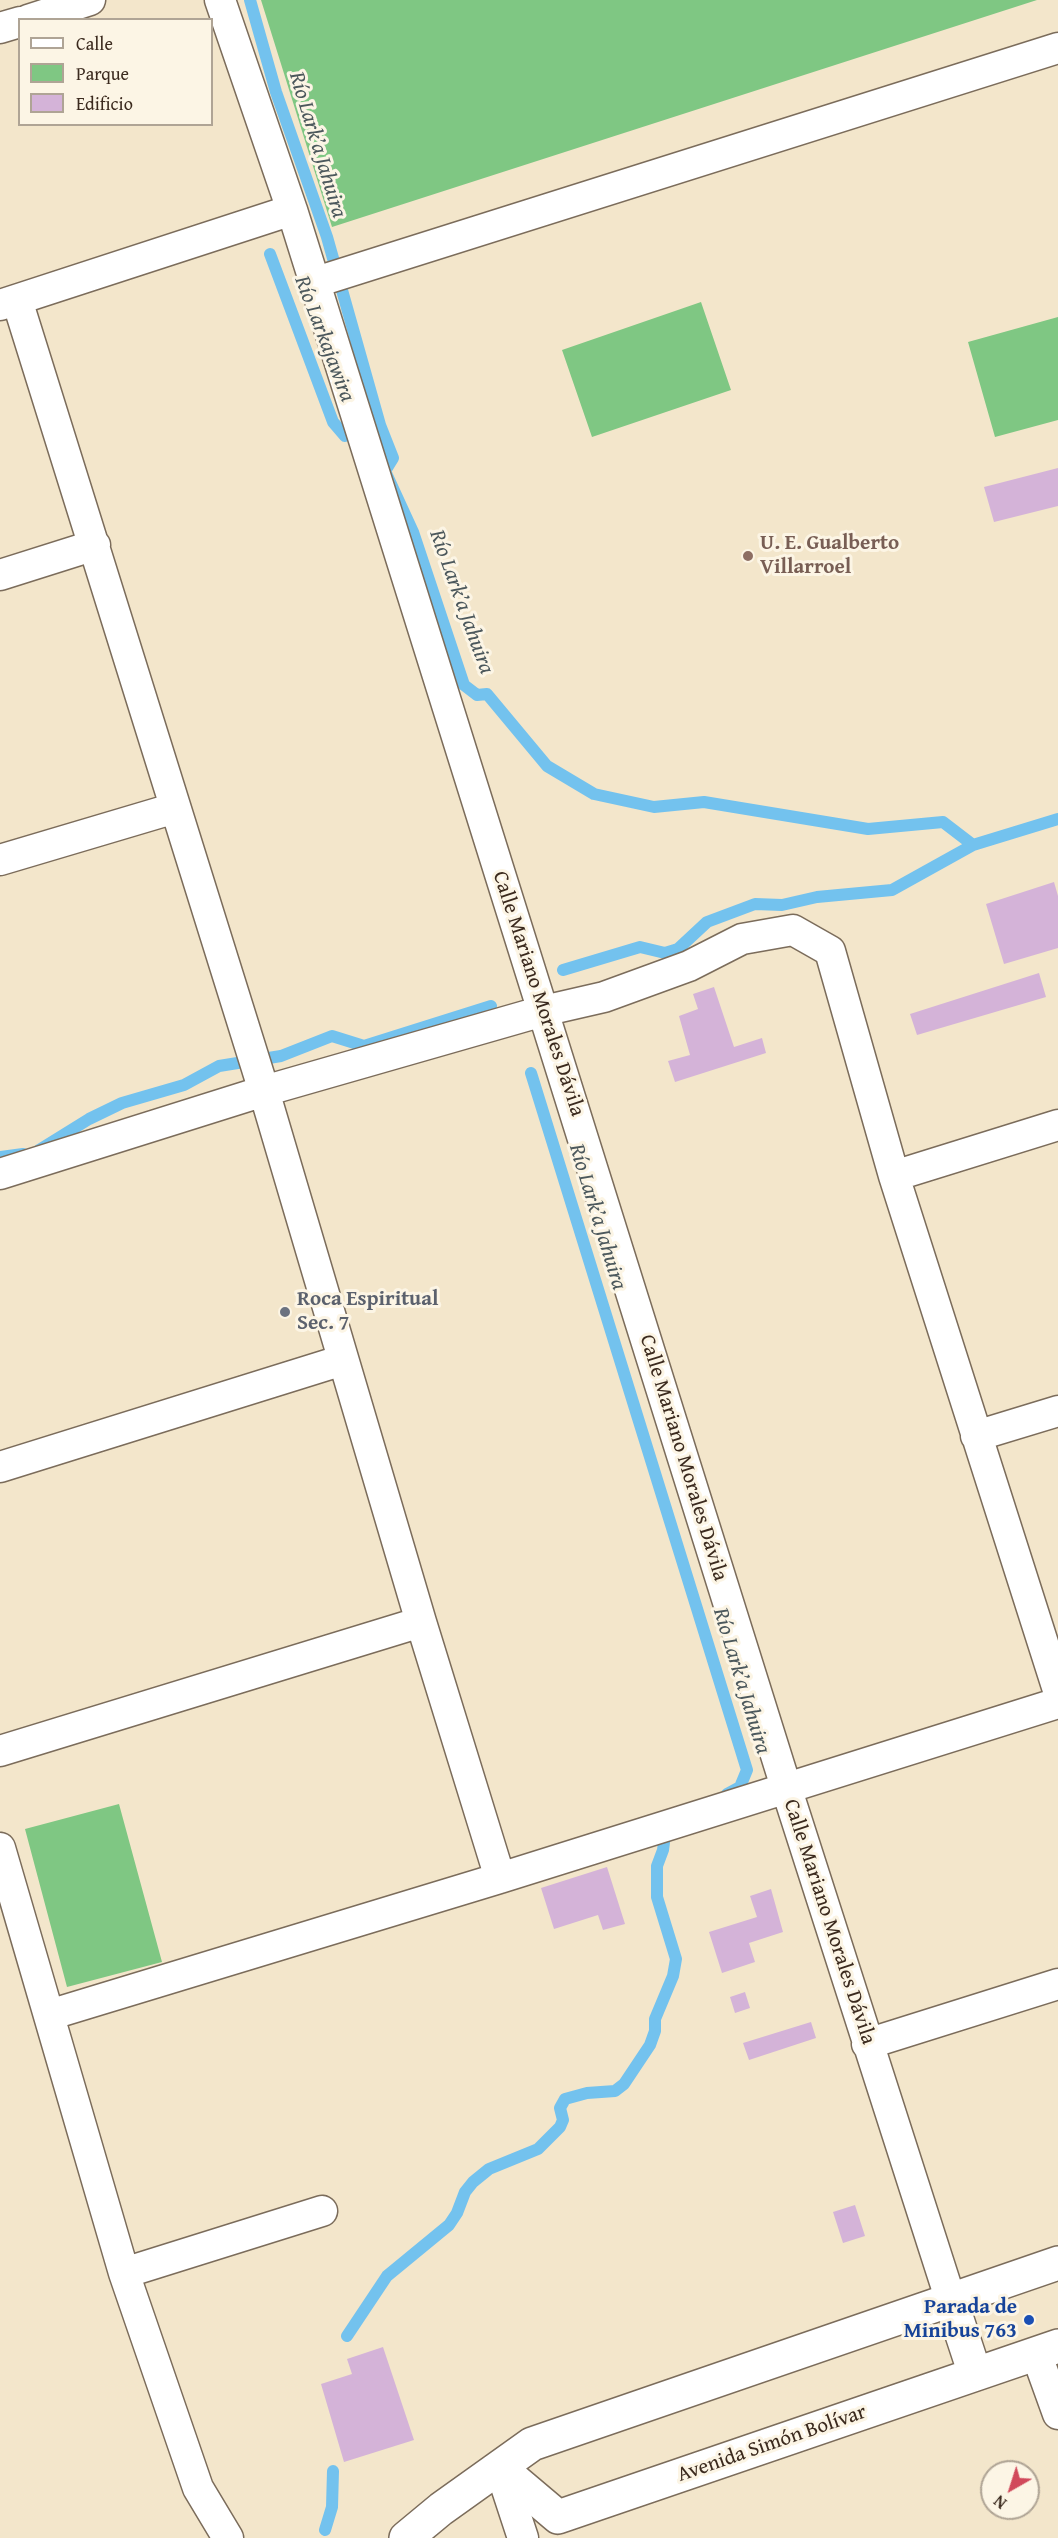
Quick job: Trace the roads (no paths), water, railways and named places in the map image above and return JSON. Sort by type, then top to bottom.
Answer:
[{"type":"street","points":[[34,18],[90,0]]},
{"type":"street","name":"Calle Mariano Morales Dávila","points":[[220,0],[292,210],[786,1787],[950,2298]]},
{"type":"street","points":[[0,28],[18,23]]},
{"type":"street","points":[[314,283],[1058,48]]},
{"type":"street","points":[[292,210],[9,302],[95,545],[264,1091],[421,1622],[500,1878]]},
{"type":"street","points":[[0,575],[95,545]]},
{"type":"street","points":[[0,860],[175,808]]},
{"type":"street","points":[[0,1174],[264,1091],[543,1011],[614,994],[689,966],[742,939],[794,930],[830,951],[894,1176],[1058,1690]]},
{"type":"street","points":[[894,1176],[1058,1125]]},
{"type":"street","points":[[0,1467],[343,1360]]},
{"type":"street","points":[[976,1436],[1058,1411]]},
{"type":"street","points":[[0,1751],[421,1622]]},
{"type":"street","points":[[49,2015],[500,1878],[1058,1703]]},
{"type":"street","points":[[0,1848],[124,2273],[198,2488],[228,2538]]},
{"type":"street","points":[[867,2044],[1058,1984]]},
{"type":"street","points":[[124,2273],[322,2211]]},
{"type":"street","points":[[406,2538],[441,2509],[532,2444],[950,2298],[1058,2263]]},
{"type":"street","points":[[950,2298],[975,2374]]},
{"type":"street","points":[[1047,2350],[1058,2414]]},
{"type":"street","name":"Avenida Simón Bolívar","points":[[500,2468],[558,2517],[1047,2350]]},
{"type":"street","points":[[500,2468],[523,2538]]},
{"type":"waterway","name":"Río Lark’a Jahuira","points":[[250,0],[276,92],[327,237],[380,425],[393,458],[385,471],[413,532],[464,685],[477,695],[487,694],[547,766],[594,794],[654,807],[704,802],[868,829],[943,822],[973,845],[1058,819]]},
{"type":"waterway","name":"Río Larkajawira","points":[[270,254],[333,422],[345,436]]},
{"type":"waterway","name":"Río Lark’a Jahuira","points":[[563,970],[640,947],[665,953],[678,949],[707,922],[755,904],[782,905],[817,897],[892,890],[973,845]]},
{"type":"waterway","name":"Río Larkajawira","points":[[39,1150],[89,1119],[122,1103],[184,1085],[219,1066],[281,1056],[332,1036],[364,1046],[491,1006]]},
{"type":"waterway","name":"Río Lark’a Jahuira","points":[[531,1073],[747,1770],[740,1787],[727,1794]]},
{"type":"waterway","name":"Río Larkajawira","points":[[0,1157],[23,1154]]},
{"type":"waterway","name":"Río Lark’a Jahuira","points":[[347,2336],[387,2276],[449,2225],[457,2213],[465,2192],[473,2182],[489,2169],[538,2149],[560,2127],[563,2120],[560,2108],[565,2099],[587,2093],[615,2091],[624,2084],[650,2045],[655,2031],[655,2019],[673,1976],[676,1959],[657,1897],[657,1866],[663,1850],[665,1835],[669,1829]]},
{"type":"waterway","name":"Río Lark’a Jahuira","points":[[325,2530],[332,2507],[333,2471]]},
{"type":"place","name":"U. E. Gualberto Villarroel","points":[[748,556]]},
{"type":"place","name":"Roca Espiritual Sec. 7","points":[[285,1312]]},
{"type":"place","name":"Parada de Minibus 763","points":[[1029,2320]]}]
